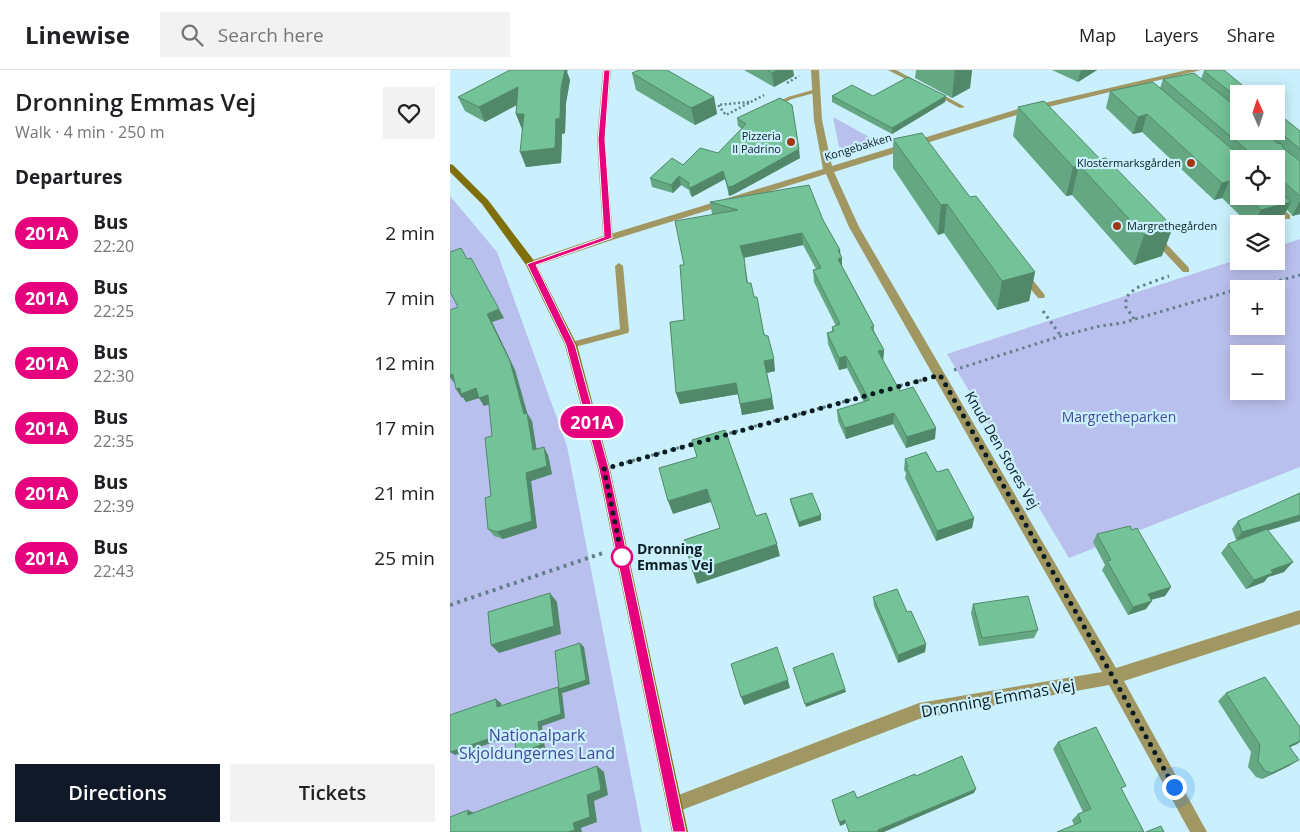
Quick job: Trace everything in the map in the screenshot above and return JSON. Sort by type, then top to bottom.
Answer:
[{"type":"main road","points":[[450,166],[485,202],[531,264],[571,345],[604,469],[680,832]]},
{"type":"street","points":[[607,70],[601,139],[608,238]]},
{"type":"street","name":"Knud Den Stores Vej","points":[[815,70],[818,120],[828,169],[854,227],[1113,677],[1199,832]]},
{"type":"street","name":"Kongebakken","points":[[531,264],[828,169],[924,144],[1036,111],[1179,77],[1197,70]]},
{"type":"street","name":"Dronning Emmas Vej","points":[[674,805],[918,711],[1113,677],[1300,617]]},
{"type":"lane","points":[[891,70],[923,86]]},
{"type":"lane","points":[[931,90],[962,107]]},
{"type":"lane","points":[[767,109],[790,98],[816,91]]},
{"type":"lane","points":[[1274,205],[1287,217]]},
{"type":"lane","points":[[1151,233],[1186,270]]},
{"type":"lane","points":[[571,345],[625,332],[619,266]]},
{"type":"lane","points":[[1017,266],[1040,296]]},
{"type":"path","points":[[781,86],[804,74]]},
{"type":"path","points":[[749,102],[718,105],[726,115],[765,94]]},
{"type":"path","points":[[1134,320],[1126,307],[1126,297],[1136,288],[1186,270]]},
{"type":"path","points":[[892,388],[940,375],[1061,336],[1134,320],[1245,286],[1267,284],[1300,275]]},
{"type":"path","points":[[1040,296],[1040,308],[1061,336]]},
{"type":"path","points":[[719,436],[873,393]]},
{"type":"path","points":[[604,469],[700,442]]},
{"type":"path","points":[[450,605],[620,547]]},
{"type":"green space","points":[[833,117],[873,139],[884,140],[853,150],[839,147]]},
{"type":"green space","name":"Nationalpark Skjoldungernes Land","points":[[450,196],[497,252],[567,446],[642,832],[450,832]]},
{"type":"green space","name":"Margretheparken","points":[[1300,239],[1300,467],[1069,558],[947,354],[1230,262],[1230,270],[1285,270],[1285,244]]},
{"type":"building","points":[[510,70],[565,70],[561,88],[560,118],[556,119],[555,148],[520,152],[524,114],[516,114],[518,87],[479,107],[458,97]]},
{"type":"building","points":[[639,70],[667,70],[714,97],[691,108],[632,73]]},
{"type":"building","points":[[767,70],[778,70],[772,73]]},
{"type":"building","points":[[1224,70],[1242,85],[1230,85],[1230,92],[1204,71]]},
{"type":"building","points":[[1194,73],[1230,102],[1230,136],[1163,79]]},
{"type":"building","points":[[908,77],[946,96],[892,128],[832,96],[852,85],[873,96]]},
{"type":"building","points":[[1153,82],[1233,150],[1230,150],[1230,182],[1222,183],[1147,114],[1138,117],[1110,91]]},
{"type":"building","points":[[780,98],[792,105],[799,149],[728,187],[723,171],[690,188],[689,183],[679,176],[671,185],[650,178],[672,158],[683,165],[700,148],[718,153],[746,124],[737,118]]},
{"type":"building","points":[[1044,101],[1100,159],[1106,158],[1173,227],[1144,235],[1079,165],[1073,167],[1018,107]]},
{"type":"building","points":[[1285,119],[1300,131],[1300,149],[1285,136]]},
{"type":"building","points":[[922,133],[970,197],[976,196],[1035,272],[1002,281],[947,204],[941,205],[893,139]]},
{"type":"building","points":[[1235,140],[1274,140],[1282,144],[1283,148],[1300,161],[1300,196],[1285,183],[1285,150],[1247,150]]},
{"type":"building","points":[[809,185],[823,220],[840,250],[838,250],[842,258],[838,259],[874,326],[871,327],[884,350],[878,351],[900,391],[913,387],[936,428],[907,437],[894,413],[845,428],[837,410],[869,400],[846,356],[839,358],[827,333],[834,331],[832,327],[840,324],[813,270],[821,268],[802,233],[740,246],[744,258],[747,283],[751,283],[754,297],[757,297],[764,335],[768,336],[774,359],[764,361],[772,398],[740,404],[736,383],[676,393],[670,322],[684,320],[680,265],[684,265],[675,221],[738,210],[710,202]]},
{"type":"building","points":[[1285,197],[1291,202],[1285,204]]},
{"type":"building","points":[[1256,205],[1280,205],[1261,210]]},
{"type":"building","points":[[461,248],[467,259],[471,258],[499,309],[487,314],[510,361],[524,414],[527,413],[533,450],[544,447],[547,466],[526,473],[532,521],[497,532],[488,529],[485,498],[491,496],[485,438],[492,436],[488,395],[479,398],[476,388],[461,394],[460,388],[456,389],[453,374],[450,375],[450,310],[458,307],[450,292],[450,252]]},
{"type":"building","points":[[725,430],[756,516],[766,513],[777,544],[693,572],[684,540],[720,528],[707,489],[668,501],[659,468],[697,457],[692,440]]},
{"type":"building","points":[[926,452],[937,472],[948,469],[974,518],[937,531],[906,467],[908,467],[905,459]]},
{"type":"building","points":[[812,493],[821,515],[799,522],[790,499]]},
{"type":"building","points":[[1300,493],[1300,515],[1242,532],[1238,521]]},
{"type":"building","points":[[1130,526],[1132,530],[1137,528],[1171,587],[1148,594],[1152,601],[1133,607],[1107,561],[1111,560],[1097,534]]},
{"type":"building","points":[[1267,529],[1293,562],[1271,570],[1273,573],[1254,580],[1228,544]]},
{"type":"building","points":[[897,589],[907,612],[911,611],[926,644],[898,655],[873,597]]},
{"type":"building","points":[[550,593],[554,626],[491,645],[488,612]]},
{"type":"building","points":[[1028,596],[1038,630],[982,638],[973,604]]},
{"type":"building","points":[[580,643],[586,680],[559,689],[555,651]]},
{"type":"building","points":[[777,647],[788,680],[741,697],[731,664]]},
{"type":"building","points":[[833,653],[845,689],[805,704],[793,668]]},
{"type":"building","points":[[1265,677],[1300,727],[1300,741],[1289,746],[1299,760],[1272,773],[1265,771],[1258,761],[1260,745],[1226,693]]},
{"type":"building","points":[[558,687],[561,714],[538,722],[541,745],[516,754],[514,730],[450,752],[450,715],[496,699],[497,707]]},
{"type":"building","points":[[1096,727],[1126,786],[1121,788],[1144,832],[1057,832],[1081,822],[1078,814],[1091,809],[1058,742]]},
{"type":"building","points":[[962,756],[976,789],[878,830],[878,832],[849,832],[845,820],[839,822],[832,800],[854,791],[857,798]]},
{"type":"building","points":[[597,766],[601,790],[587,795],[590,817],[573,823],[575,830],[568,832],[450,832],[450,817],[468,810],[468,815]]},
{"type":"building","points":[[1161,826],[1164,832],[1146,832]]},
{"type":"bus line","name":"201A","points":[[607,70],[601,139],[608,238],[531,264],[571,345],[604,469],[679,832]]},
{"type":"place","name":"Pizzeria Il Padrino","points":[[791,142]]},
{"type":"place","name":"Klostermarksgården","points":[[1191,163]]},
{"type":"place","name":"Margrethegården","points":[[1117,226]]},
{"type":"place","name":"Dronning Emmas Vej","points":[[622,557]]},
{"type":"route","points":[[622,557],[604,469],[940,375],[1174,787]]}]
